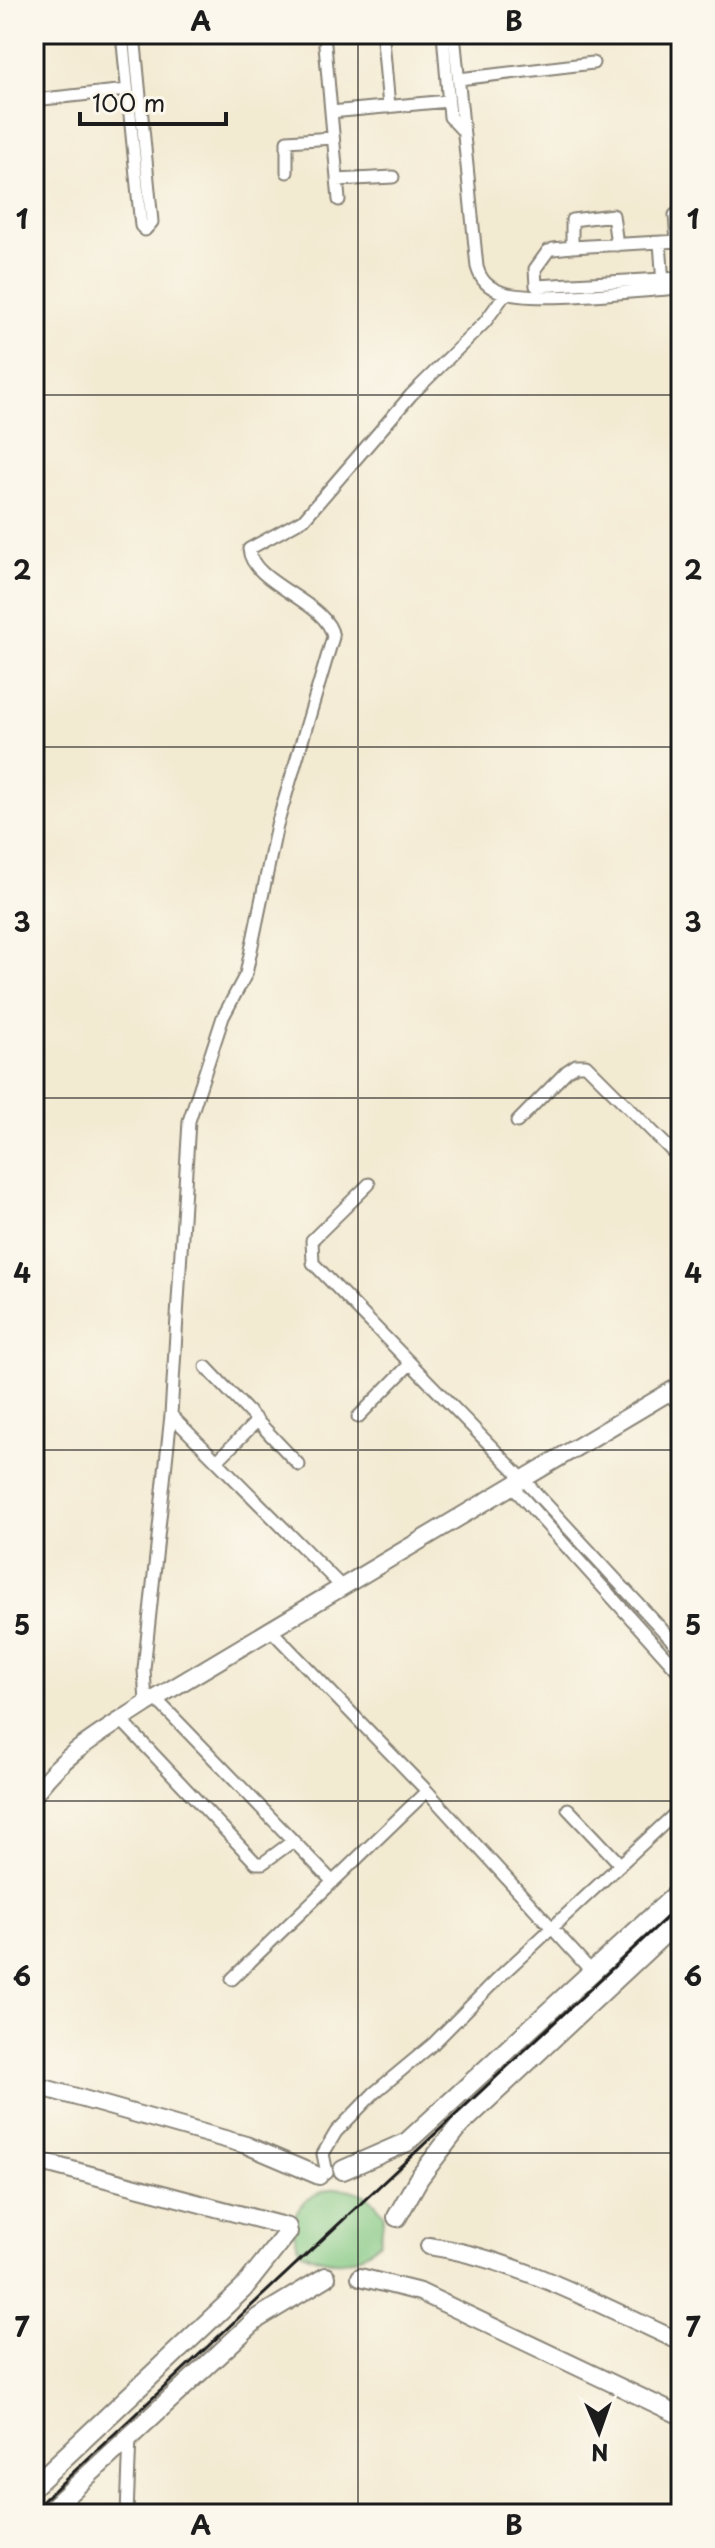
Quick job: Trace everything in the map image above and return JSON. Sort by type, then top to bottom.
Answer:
[{"type":"main road","points":[[330,2173],[407,2142],[681,1890]]},
{"type":"main road","points":[[397,2217],[419,2178],[459,2126],[681,1918]]},
{"type":"main road","points":[[34,2486],[243,2289],[288,2229]]},
{"type":"main road","points":[[46,2514],[258,2318],[326,2277]]},
{"type":"street","points":[[122,34],[141,226],[145,230],[152,222],[134,34]]},
{"type":"street","points":[[443,34],[450,117],[463,131]]},
{"type":"street","points":[[454,34],[477,267],[485,284],[505,294],[663,284],[681,278]]},
{"type":"street","points":[[383,40],[389,107]]},
{"type":"street","points":[[325,45],[339,200]]},
{"type":"street","points":[[459,79],[593,63]]},
{"type":"street","points":[[34,100],[127,90]]},
{"type":"street","points":[[331,112],[448,101]]},
{"type":"street","points":[[287,172],[287,141],[333,138]]},
{"type":"street","points":[[337,180],[393,177]]},
{"type":"street","points":[[536,291],[535,269],[551,250],[679,241],[675,215],[681,211]]},
{"type":"street","points":[[572,247],[574,218],[611,215],[615,220],[617,245]]},
{"type":"street","points":[[660,242],[663,284]]},
{"type":"street","points":[[663,284],[681,288]]},
{"type":"street","points":[[333,1882],[151,1701],[144,1669],[171,1415],[189,1121],[223,1017],[246,974],[277,825],[333,637],[327,622],[257,566],[249,549],[304,519],[411,395],[485,322],[505,294]]},
{"type":"street","points":[[517,1122],[567,1071],[576,1065],[586,1065],[681,1160]]},
{"type":"street","points":[[369,1184],[312,1240],[313,1263],[517,1482],[681,1674]]},
{"type":"street","points":[[358,1417],[410,1364]]},
{"type":"street","points":[[206,1367],[299,1465]]},
{"type":"street","points":[[34,1795],[53,1769],[78,1747],[269,1628],[674,1389],[681,1407]]},
{"type":"street","points":[[171,1415],[341,1586]]},
{"type":"street","points":[[217,1461],[257,1421]]},
{"type":"street","points":[[517,1482],[681,1650]]},
{"type":"street","points":[[269,1628],[427,1791],[593,1973]]},
{"type":"street","points":[[121,1720],[256,1863],[263,1863],[293,1841]]},
{"type":"street","points":[[232,1979],[427,1791]]},
{"type":"street","points":[[330,2173],[323,2154],[336,2132],[374,2093],[433,2044],[551,1928],[681,1808]]},
{"type":"street","points":[[568,1809],[620,1864]]},
{"type":"street","points":[[34,2085],[246,2145],[330,2173]]},
{"type":"street","points":[[34,2160],[288,2229]]},
{"type":"street","points":[[429,2246],[466,2251],[512,2266],[681,2342]]},
{"type":"street","points":[[360,2277],[420,2292],[681,2416]]},
{"type":"street","points":[[127,2514],[130,2435]]},
{"type":"green space","points":[[336,2188],[364,2195],[375,2202],[384,2214],[380,2242],[362,2255],[343,2261],[324,2260],[302,2252],[294,2229],[298,2210],[305,2202]]},
{"type":"railway","points":[[34,2509],[681,1904]]}]
